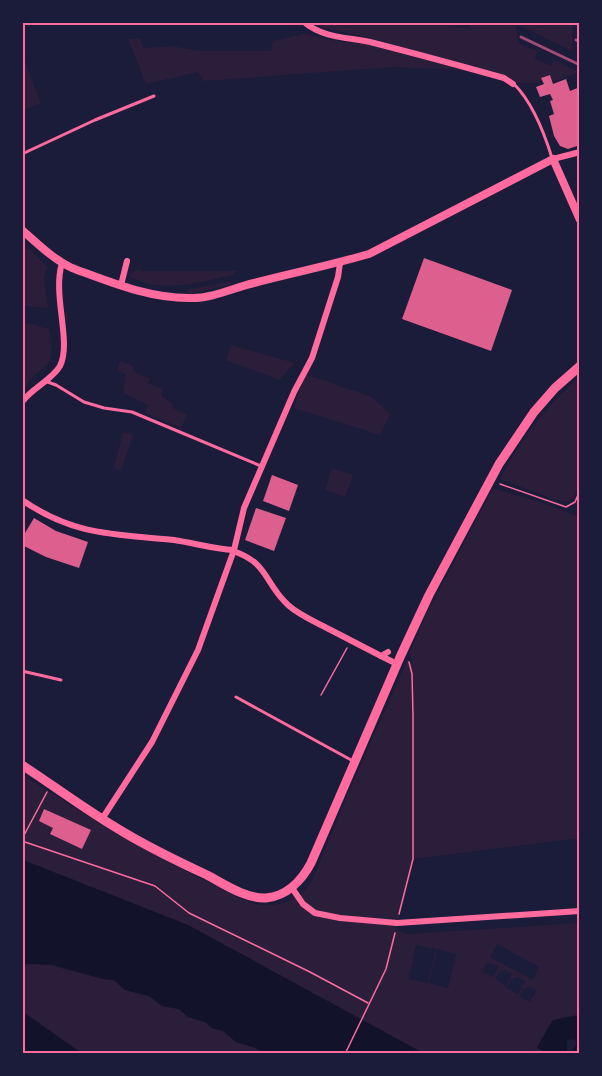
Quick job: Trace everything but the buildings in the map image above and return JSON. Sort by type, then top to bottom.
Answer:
[{"type":"main road","points":[[22,765],[102,819],[160,852],[243,893],[265,898],[276,896],[292,888],[311,863],[399,659],[429,595],[490,481],[534,412],[579,366]]},
{"type":"street","points":[[304,22],[311,29],[327,35],[371,42],[504,78],[513,84]]},
{"type":"street","points":[[22,230],[62,263],[155,296],[192,298],[369,254],[553,159],[579,152]]},
{"type":"street","points":[[553,159],[579,220]]},
{"type":"street","points":[[120,285],[127,261]]},
{"type":"street","points":[[22,402],[59,368],[63,358],[58,275],[62,263]]},
{"type":"street","points":[[102,819],[152,742],[186,678],[233,551],[244,508],[294,392],[312,358],[338,277],[340,263]]},
{"type":"street","points":[[22,500],[53,519],[90,531],[190,543],[233,551],[261,567],[277,592],[300,614],[381,656],[399,659]]},
{"type":"street","points":[[381,656],[388,652]]},
{"type":"street","points":[[292,888],[303,904],[315,913],[340,918],[397,923],[579,910]]},
{"type":"lane","points":[[513,84],[521,91],[534,111],[553,159]]},
{"type":"lane","points":[[23,154],[95,120],[154,96]]},
{"type":"lane","points":[[44,381],[56,385],[84,402],[132,412],[263,466]]},
{"type":"lane","points":[[22,671],[61,680]]},
{"type":"lane","points":[[236,697],[354,762]]},
{"type":"path","points":[[490,481],[566,507],[575,502],[579,490]]},
{"type":"path","points":[[321,695],[352,641]]},
{"type":"path","points":[[345,1053],[386,969],[413,859],[412,674],[408,659],[399,659]]},
{"type":"path","points":[[50,783],[22,840],[155,886],[189,913],[369,1003]]},
{"type":"shaded area","points":[[425,22],[469,28],[471,23],[579,23],[579,27],[573,24],[572,51],[516,24],[518,43],[537,51],[535,58],[551,66],[555,60],[578,72],[553,82],[550,75],[541,78],[540,83],[518,83],[505,75],[370,38],[324,28],[313,23]]},
{"type":"shaded area","points":[[304,34],[341,42],[373,45],[460,70],[393,67],[204,81],[198,72],[146,84],[128,39],[140,38],[143,48],[171,46],[201,51],[271,51],[273,41]]},
{"type":"shaded area","points":[[22,57],[41,103],[23,110]]},
{"type":"shaded area","points":[[23,248],[30,249],[47,267],[44,277],[48,308],[23,306]]},
{"type":"shaded area","points":[[140,268],[141,271],[236,271],[233,275],[208,281],[168,286],[155,285],[131,277],[130,274]]},
{"type":"shaded area","points":[[230,281],[231,285],[189,294],[187,290]]},
{"type":"shaded area","points":[[23,322],[49,329],[51,354],[49,361],[23,391]]},
{"type":"shaded area","points":[[231,345],[295,363],[279,380],[226,360]]},
{"type":"shaded area","points":[[120,361],[130,364],[134,368],[133,371],[150,379],[148,383],[163,389],[161,396],[173,404],[173,408],[187,415],[181,428],[145,413],[148,405],[123,393],[126,374],[117,371]]},
{"type":"shaded area","points":[[305,374],[370,396],[390,414],[380,435],[294,408]]},
{"type":"shaded area","points":[[579,377],[580,452],[577,458],[579,460],[579,483],[574,498],[566,502],[556,500],[500,479],[516,451],[535,425]]},
{"type":"shaded area","points":[[123,432],[133,435],[121,471],[114,468]]},
{"type":"shaded area","points":[[332,468],[353,475],[345,497],[325,490]]},
{"type":"shaded area","points":[[493,488],[579,517],[579,838],[413,859],[396,930],[408,934],[579,923],[579,1015],[561,1018],[548,1026],[537,1048],[548,1053],[423,1053],[188,925],[23,860],[22,775],[135,844],[237,897],[256,904],[272,905],[280,904],[302,894],[312,881],[408,659],[414,666],[409,654],[424,619]],"holes":[[[497,944],[539,967],[533,980],[490,957]],[[416,945],[436,949],[428,983],[409,979]],[[437,949],[456,954],[448,988],[429,983]],[[491,963],[499,967],[493,977],[483,972],[486,964]],[[505,970],[512,974],[506,986],[495,979],[499,972]],[[517,977],[525,981],[518,994],[507,988],[511,980]],[[529,987],[536,991],[530,1002],[520,997],[523,989]]]},
{"type":"shaded area","points":[[23,860],[188,925],[423,1053],[263,1053],[236,1042],[223,1031],[212,1028],[205,1022],[188,1017],[179,1009],[162,1006],[149,996],[125,990],[114,980],[54,965],[26,964],[23,970]]},
{"type":"shaded area","points":[[41,963],[114,980],[125,990],[149,996],[162,1006],[179,1009],[188,1017],[205,1022],[212,1028],[223,1031],[236,1042],[263,1053],[82,1053],[23,1012],[23,970],[26,964]]},
{"type":"shaded area","points":[[23,1012],[77,1050],[82,1053],[23,1053]]},
{"type":"shaded area","points":[[579,1015],[579,1053],[571,1053],[577,1042],[572,1039],[567,1040],[567,1053],[548,1053],[537,1048],[553,1020]]},
{"type":"railway","points":[[521,37],[580,65]]},
{"type":"railway","points":[[576,40],[580,42]]}]
